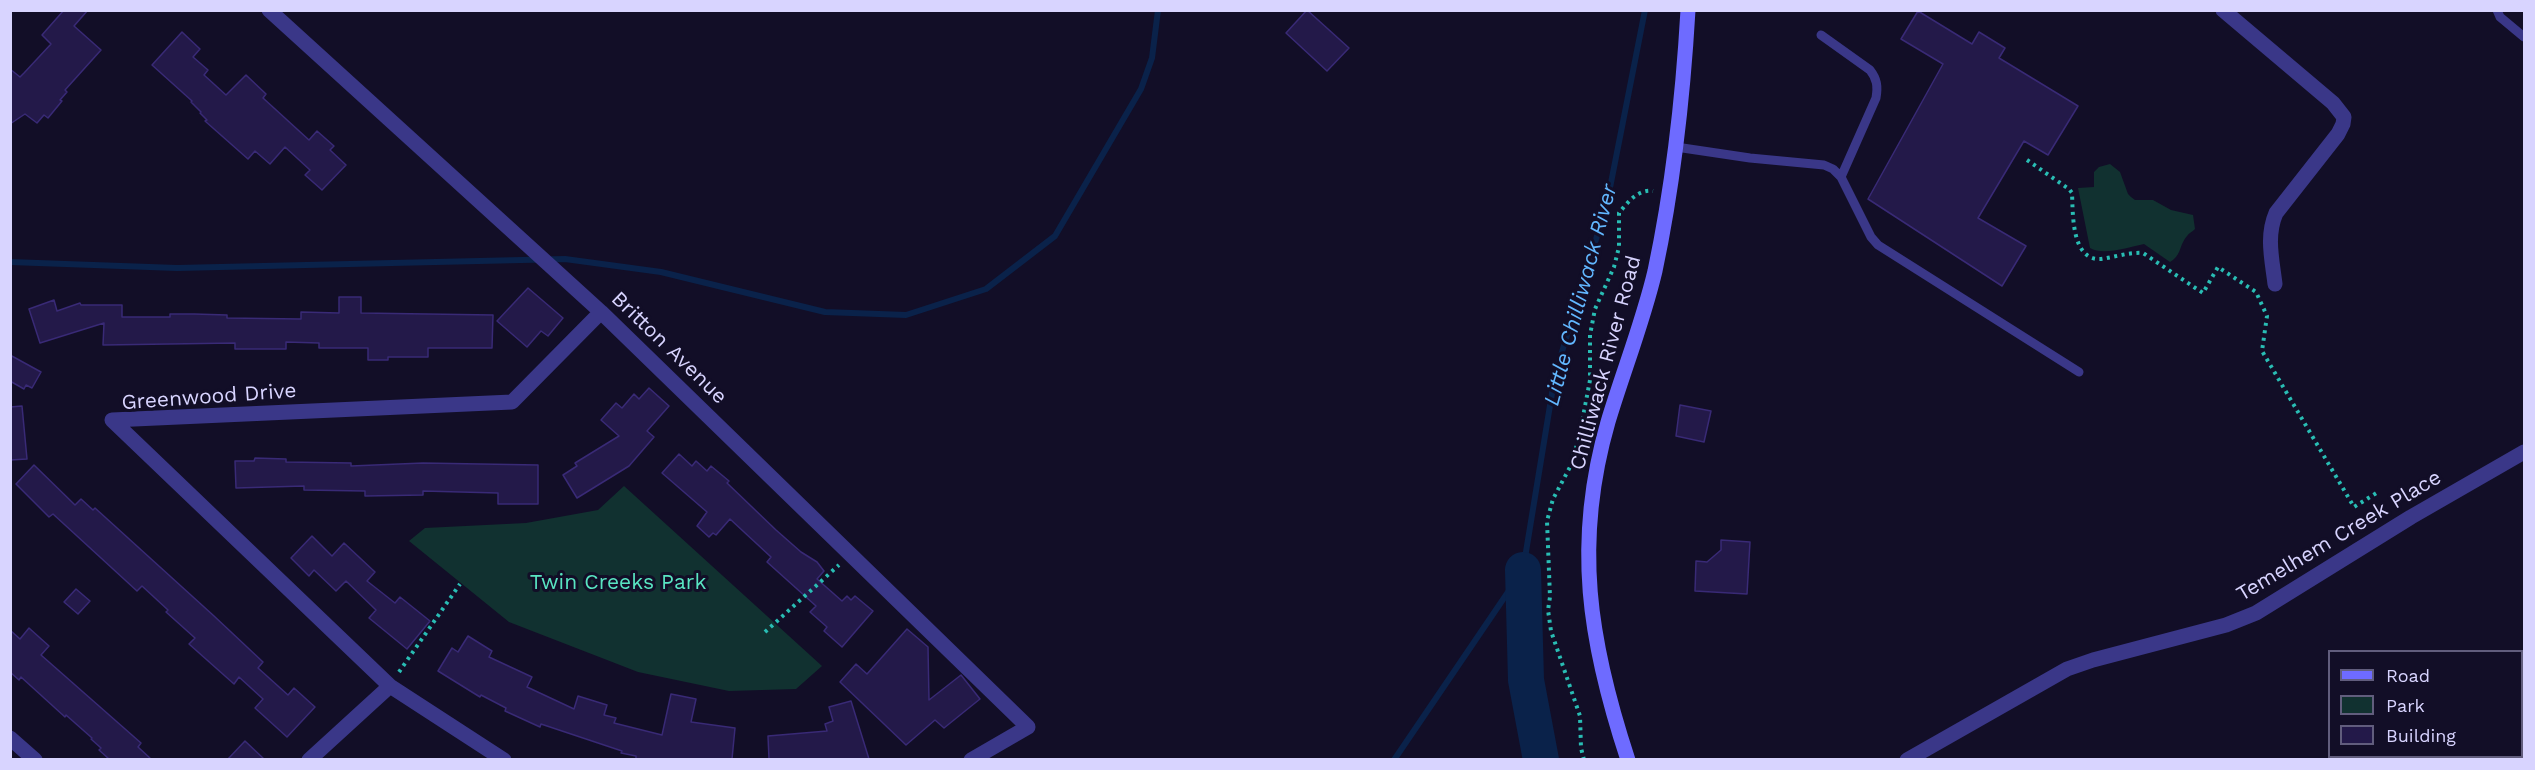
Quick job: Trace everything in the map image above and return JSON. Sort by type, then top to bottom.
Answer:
[{"type":"main road","name":"Chilliwack River Road","points":[[1628,759],[1606,691],[1594,633],[1588,589],[1591,505],[1608,422],[1654,272],[1676,147],[1688,10]]},
{"type":"street","name":"Britton Avenue","points":[[270,10],[601,312],[1028,728],[971,759]]},
{"type":"street","points":[[2223,10],[2333,103],[2344,117],[2338,134],[2276,213],[2271,224],[2271,252],[2275,284]]},
{"type":"street","name":"Greenwood Drive","points":[[504,759],[390,686],[112,420],[512,402],[601,312]]},
{"type":"street","name":"Temelhem Creek Place","points":[[1907,759],[2067,669],[2092,660],[2226,625],[2256,613],[2411,517],[2524,452]]},
{"type":"street","points":[[309,759],[390,686]]},
{"type":"street","points":[[10,738],[35,759]]},
{"type":"lane","points":[[2498,10],[2500,17],[2524,37]]},
{"type":"lane","points":[[1821,35],[1870,70],[1875,76],[1878,87],[1876,98],[1841,177]]},
{"type":"lane","points":[[1676,147],[1750,158],[1824,165],[1833,169],[1841,177],[1871,237],[1878,245],[2079,372]]},
{"type":"path","points":[[2027,160],[2069,189],[2078,244],[2087,256],[2101,259],[2143,253],[2203,293],[2218,267],[2256,292],[2267,316],[2262,351],[2354,507],[2378,492]]},
{"type":"path","points":[[765,632],[851,554]]},
{"type":"path","points":[[390,686],[460,584]]},
{"type":"green space","points":[[2110,164],[2120,172],[2128,194],[2135,200],[2153,200],[2171,210],[2193,215],[2195,229],[2187,236],[2179,253],[2170,262],[2144,244],[2109,251],[2090,248],[2078,188],[2094,187],[2094,172],[2099,167]]},
{"type":"green space","name":"Twin Creeks Park","points":[[624,486],[822,666],[796,689],[729,691],[638,672],[509,622],[409,541],[425,528],[526,523],[598,510]]},
{"type":"building","points":[[64,10],[88,10],[74,26],[101,50],[65,90],[67,92],[60,100],[62,101],[48,118],[44,115],[37,123],[25,114],[10,124],[10,69],[20,77],[51,44],[42,35]]},
{"type":"building","points":[[1307,10],[1349,48],[1327,71],[1286,33]]},
{"type":"building","points":[[1918,11],[1972,44],[1979,32],[2005,48],[1999,58],[2078,106],[2048,155],[2024,141],[1978,218],[2026,246],[2002,286],[1868,199],[1943,64],[1901,39]]},
{"type":"building","points":[[182,32],[200,49],[193,57],[208,70],[204,75],[226,95],[246,75],[266,94],[263,98],[309,140],[317,131],[334,146],[330,150],[346,165],[322,190],[305,175],[310,170],[285,147],[270,164],[255,151],[248,159],[205,121],[207,120],[192,101],[152,65]]},
{"type":"building","points":[[528,288],[563,318],[548,336],[541,331],[527,347],[497,321]]},
{"type":"building","points":[[339,297],[361,297],[361,313],[493,315],[492,348],[428,348],[428,357],[388,357],[388,360],[368,360],[368,348],[319,348],[319,343],[286,342],[286,349],[235,349],[235,343],[103,345],[104,323],[40,343],[29,309],[54,300],[57,311],[80,303],[81,305],[122,305],[122,317],[170,317],[170,314],[194,314],[227,315],[227,318],[301,319],[301,312],[339,313]]},
{"type":"building","points":[[10,355],[41,372],[32,388],[26,385],[24,389],[10,381]]},
{"type":"building","points":[[649,388],[669,406],[647,431],[654,437],[629,466],[577,498],[563,475],[577,466],[575,463],[619,436],[601,420],[616,403],[622,408],[634,394],[639,399]]},
{"type":"building","points":[[1680,405],[1711,411],[1704,442],[1676,436]]},
{"type":"building","points":[[22,406],[27,459],[10,460],[10,407]]},
{"type":"building","points":[[679,454],[692,466],[696,461],[707,471],[711,466],[729,481],[727,483],[776,530],[801,552],[817,562],[824,571],[817,579],[842,601],[847,596],[851,600],[855,596],[873,611],[842,647],[824,631],[827,627],[810,612],[816,606],[767,562],[771,557],[730,519],[716,535],[713,533],[709,537],[697,526],[707,512],[662,473]]},
{"type":"building","points":[[255,458],[286,459],[286,462],[351,463],[351,466],[423,463],[538,465],[538,504],[498,504],[498,493],[423,491],[423,495],[365,496],[365,491],[304,490],[304,486],[236,488],[235,461],[254,461]]},
{"type":"building","points":[[34,465],[75,505],[81,499],[93,510],[95,508],[263,662],[258,668],[288,695],[294,688],[315,707],[287,737],[255,708],[263,699],[239,677],[234,684],[189,644],[195,638],[166,612],[168,610],[142,586],[137,591],[53,514],[49,517],[16,484]]},
{"type":"building","points":[[312,536],[332,556],[344,543],[375,572],[367,581],[395,603],[400,597],[430,621],[407,649],[369,618],[376,610],[346,581],[336,591],[314,570],[309,576],[291,558]]},
{"type":"building","points":[[1721,540],[1750,542],[1747,594],[1695,591],[1696,561],[1707,562],[1721,550]]},
{"type":"building","points":[[76,589],[90,601],[78,614],[64,602]]},
{"type":"building","points":[[29,628],[49,646],[41,655],[141,743],[138,747],[151,759],[109,759],[99,750],[101,748],[92,738],[66,715],[65,717],[21,677],[19,680],[10,672],[10,630],[20,639]]},
{"type":"building","points":[[907,629],[928,647],[929,700],[961,675],[980,699],[944,728],[935,720],[906,745],[840,682],[856,664],[867,674]]},
{"type":"building","points":[[468,636],[492,651],[489,657],[532,677],[527,687],[574,709],[578,696],[607,705],[604,715],[616,718],[614,723],[662,735],[671,694],[696,699],[691,722],[735,728],[732,759],[636,759],[636,756],[621,753],[622,751],[541,724],[540,727],[505,711],[506,708],[481,695],[480,697],[438,671],[452,648],[458,652]]},
{"type":"building","points":[[851,701],[869,759],[769,759],[768,736],[827,731],[825,724],[833,721],[829,707]]},
{"type":"building","points":[[245,741],[264,759],[228,759]]},
{"type":"waterway","points":[[10,262],[177,268],[565,259],[661,272],[825,312],[906,315],[986,289],[1055,236],[1141,89],[1152,58],[1158,10]]},
{"type":"waterway","name":"Little Chilliwack River","points":[[1394,760],[1523,570],[1555,375],[1607,203],[1645,10]]},
{"type":"waterway","name":"Little Chilliwack River","points":[[1523,570],[1526,680],[1541,760]]}]
